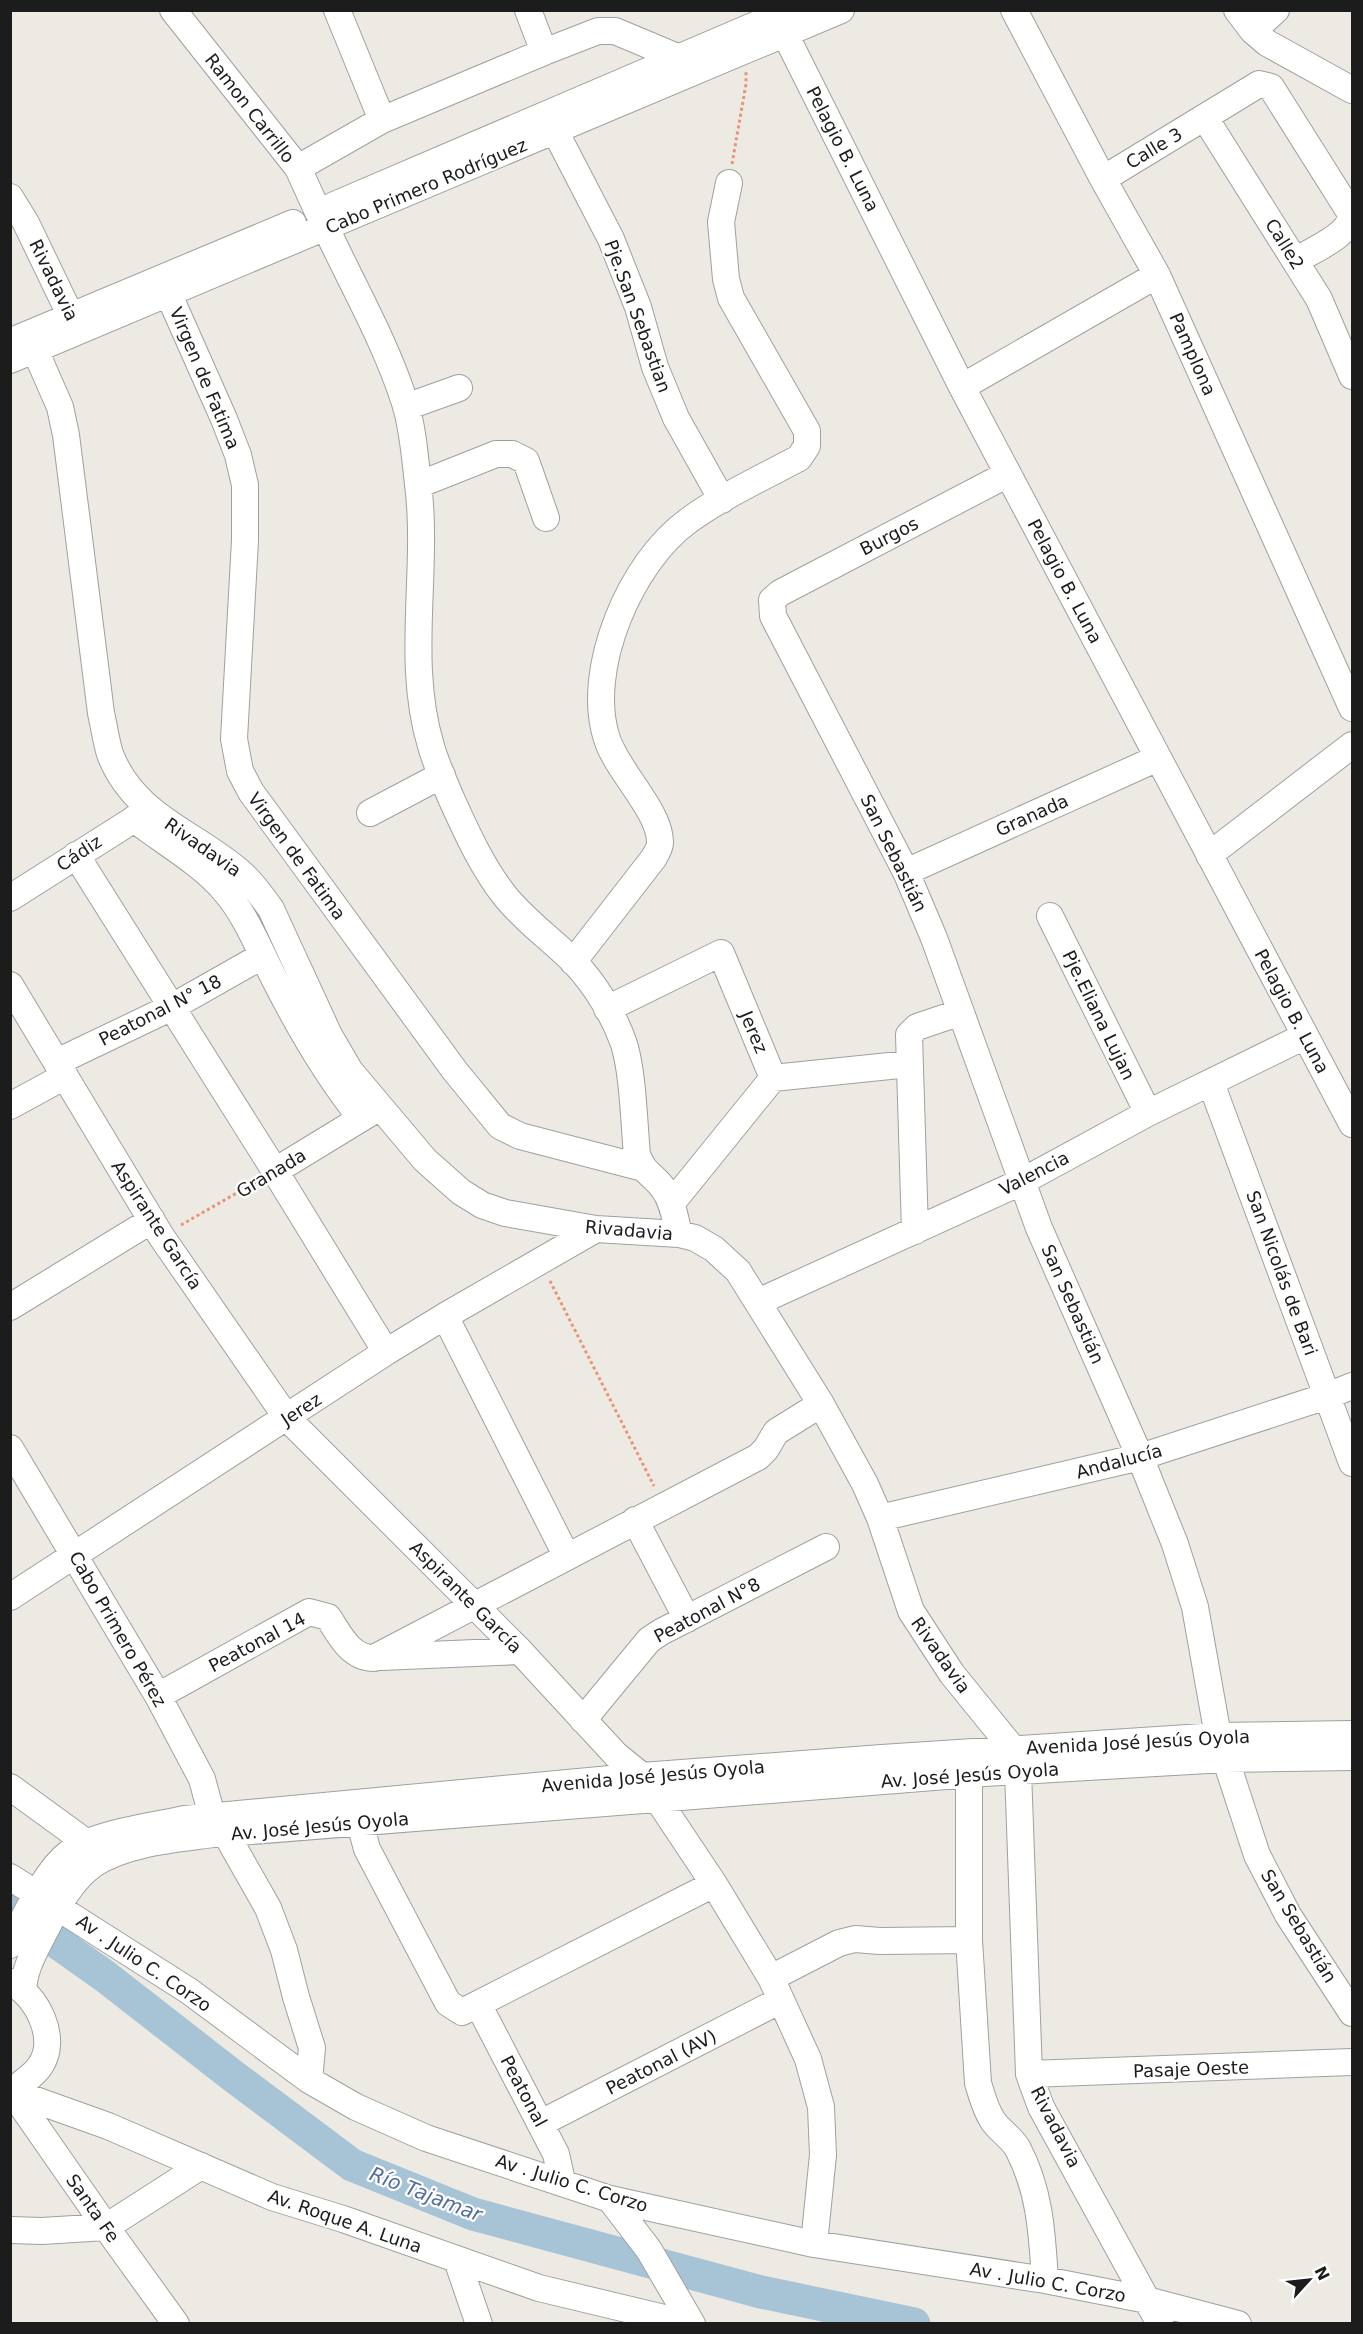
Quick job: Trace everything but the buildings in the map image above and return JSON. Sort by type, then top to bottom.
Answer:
[{"type":"street","points":[[337,10],[382,120]]},
{"type":"street","points":[[528,10],[544,52]]},
{"type":"street","name":"Cabo Primero Rodríguez","points":[[75,323],[169,295],[322,220],[677,57],[781,18],[841,10]]},
{"type":"street","name":"Pamplona","points":[[1014,10],[1157,275],[1353,708]]},
{"type":"street","points":[[1237,10],[1253,31],[1267,43],[1353,90]]},
{"type":"street","points":[[1253,31],[1276,10]]},
{"type":"street","name":"Ramon Carrillo","points":[[169,12],[298,168],[394,372],[406,406],[418,484],[421,681],[430,746],[472,844],[503,893],[527,921],[573,962],[593,984],[607,1009],[624,1044],[637,1155],[643,1168]]},
{"type":"street","name":"Cabo Primero Rodríguez","points":[[10,360],[25,342],[322,220],[555,131],[740,53],[781,18]]},
{"type":"street","name":"Pelagio B. Luna","points":[[781,18],[962,387],[1351,1119]]},
{"type":"street","points":[[298,168],[382,120],[598,31],[615,31],[677,57]]},
{"type":"street","name":"Calle 3","points":[[1103,178],[1259,84],[1271,87],[1351,214],[1352,222],[1346,230],[1296,260]]},
{"type":"street","name":"Calle2","points":[[1205,118],[1319,299],[1353,376]]},
{"type":"street","name":"Pje.San Sebastian","points":[[555,131],[611,239],[638,307],[655,367],[676,417],[722,500]]},
{"type":"street","points":[[573,962],[653,859],[660,845],[659,830],[655,821],[621,768],[607,740],[601,715],[600,684],[620,615],[640,576],[661,546],[687,521],[799,458],[807,446],[807,431],[731,298],[726,279],[721,222],[729,183]]},
{"type":"street","name":"Rivadavia","points":[[10,197],[26,223],[75,323]]},
{"type":"street","points":[[962,387],[1157,275]]},
{"type":"street","name":"Virgen de Fatima","points":[[169,295],[224,419],[238,455],[244,485],[245,540],[234,739],[240,771],[251,792],[455,1071],[500,1126],[520,1136],[643,1168]]},
{"type":"street","name":"Rivadavia","points":[[25,342],[60,408],[66,435],[101,713],[110,754],[141,814],[225,860],[259,893],[271,909],[329,1035],[350,1071],[370,1113],[461,1192],[482,1205],[505,1213],[596,1229],[679,1234],[714,1249],[738,1271],[821,1404],[865,1484],[880,1518],[911,1611],[952,1674],[1016,1760],[1029,2074],[1041,2107],[1160,2324]]},
{"type":"street","points":[[406,406],[459,388]]},
{"type":"street","points":[[418,484],[496,454],[512,454],[525,461],[546,518]]},
{"type":"street","name":"Burgos","points":[[772,600],[780,593],[1008,474]]},
{"type":"street","name":"San Sebastián","points":[[772,600],[773,616],[906,872],[934,938],[1021,1182],[1140,1457],[1175,1544],[1195,1607],[1221,1747],[1257,1855],[1288,1915],[1353,2013]]},
{"type":"street","points":[[1209,855],[1353,745]]},
{"type":"street","name":"Granada","points":[[906,872],[1158,758]]},
{"type":"street","points":[[370,813],[442,775]]},
{"type":"street","points":[[141,814],[224,890],[239,911],[290,1010],[344,1097],[370,1113]]},
{"type":"street","name":"Cádiz","points":[[10,898],[141,814]]},
{"type":"street","points":[[76,855],[386,1352]]},
{"type":"street","name":"Pje.Eliana Lujan","points":[[1050,916],[1148,1113]]},
{"type":"street","name":"Jerez","points":[[607,1009],[721,953],[773,1078]]},
{"type":"street","name":"Peatonal N° 18","points":[[10,1106],[61,1069],[262,956]]},
{"type":"street","name":"Aspirante García","points":[[10,985],[156,1228],[287,1418],[520,1651],[616,1755],[642,1776],[660,1799],[668,1818],[714,1884],[776,1989],[808,2059],[821,2107],[824,2155],[814,2244]]},
{"type":"street","points":[[915,1230],[909,1035],[917,1027],[961,1012]]},
{"type":"street","name":"Valencia","points":[[758,1302],[1021,1182],[1148,1113],[1305,1036]]},
{"type":"street","points":[[671,1204],[773,1078],[909,1064]]},
{"type":"street","name":"San Nicolás de Bari","points":[[1211,1083],[1353,1463]]},
{"type":"street","name":"Granada","points":[[275,1171],[370,1113]]},
{"type":"street","points":[[643,1168],[663,1188],[671,1204],[679,1234]]},
{"type":"street","points":[[10,1307],[156,1228]]},
{"type":"street","name":"Jerez","points":[[10,1597],[386,1352],[596,1229]]},
{"type":"street","points":[[445,1316],[567,1557]]},
{"type":"street","name":"Andalucía","points":[[880,1518],[1140,1457],[1353,1386]]},
{"type":"street","points":[[374,1658],[664,1504],[758,1457],[766,1449],[776,1432],[821,1404]]},
{"type":"street","name":"Cabo Primero Pérez","points":[[10,1448],[158,1696],[202,1779],[219,1825],[268,1908],[284,1950],[312,2048],[309,2080]]},
{"type":"street","points":[[635,1520],[687,1619]]},
{"type":"street","name":"Peatonal N°8","points":[[582,1720],[649,1640],[826,1547]]},
{"type":"street","name":"Peatonal 14","points":[[158,1696],[309,1612],[328,1617],[350,1649],[364,1658],[374,1658]]},
{"type":"street","points":[[374,1658],[520,1651]]},
{"type":"street","name":"Avenida José Jesús Oyola","points":[[219,1825],[642,1776],[1016,1760],[1221,1747],[1353,1734]]},
{"type":"street","points":[[1221,1747],[1353,1757]]},
{"type":"street","name":"Av. José Jesús Oyola","points":[[660,1799],[969,1774],[1016,1760]]},
{"type":"street","points":[[969,1774],[969,1940],[978,2083],[984,2105],[993,2122],[1016,2146],[1028,2170],[1042,2219],[1045,2280]]},
{"type":"street","points":[[10,1787],[95,1851]]},
{"type":"street","name":"Avenida José Jesús Oyola","points":[[606,1803],[660,1799]]},
{"type":"street","name":"Av. José Jesús Oyola","points":[[95,1851],[120,1852],[219,1825],[360,1823],[606,1803]]},
{"type":"street","points":[[360,1823],[367,1849],[448,2003],[462,2012],[714,1884]]},
{"type":"street","points":[[14,2085],[36,2072],[42,2064],[47,2039],[42,2017],[32,2000],[17,1986],[26,1968],[20,1945],[43,1910],[54,1869],[70,1852],[95,1851]]},
{"type":"street","name":"Av . Julio C. Corzo","points":[[10,1877],[43,1910],[189,1991],[309,2080],[356,2107],[426,2138],[562,2181],[610,2199],[814,2244],[1045,2280],[1147,2300],[1238,2324]]},
{"type":"street","name":"Peatonal (AV)","points":[[541,2123],[776,1989],[838,1943],[855,1939],[969,1940]]},
{"type":"street","name":"Peatonal","points":[[478,2004],[556,2154],[562,2181]]},
{"type":"street","name":"Pasaje Oeste","points":[[1029,2074],[1353,2062]]},
{"type":"street","name":"Av. Roque A. Luna","points":[[14,2085],[272,2198],[343,2219],[539,2288],[690,2324]]},
{"type":"street","name":"Santa Fe","points":[[14,2085],[106,2227],[177,2324]]},
{"type":"street","points":[[10,2230],[42,2231],[106,2227],[201,2166]]},
{"type":"street","points":[[610,2199],[649,2250],[690,2324]]},
{"type":"street","points":[[457,2260],[479,2324]]},
{"type":"path","points":[[729,183],[747,84],[746,68],[740,53]]},
{"type":"path","name":"Granada","points":[[156,1228],[275,1171]]},
{"type":"path","points":[[540,1260],[664,1504]]},
{"type":"waterway","name":"Río Tajamar","points":[[10,1909],[106,1977],[352,2165],[473,2214],[761,2292],[914,2324]]}]
